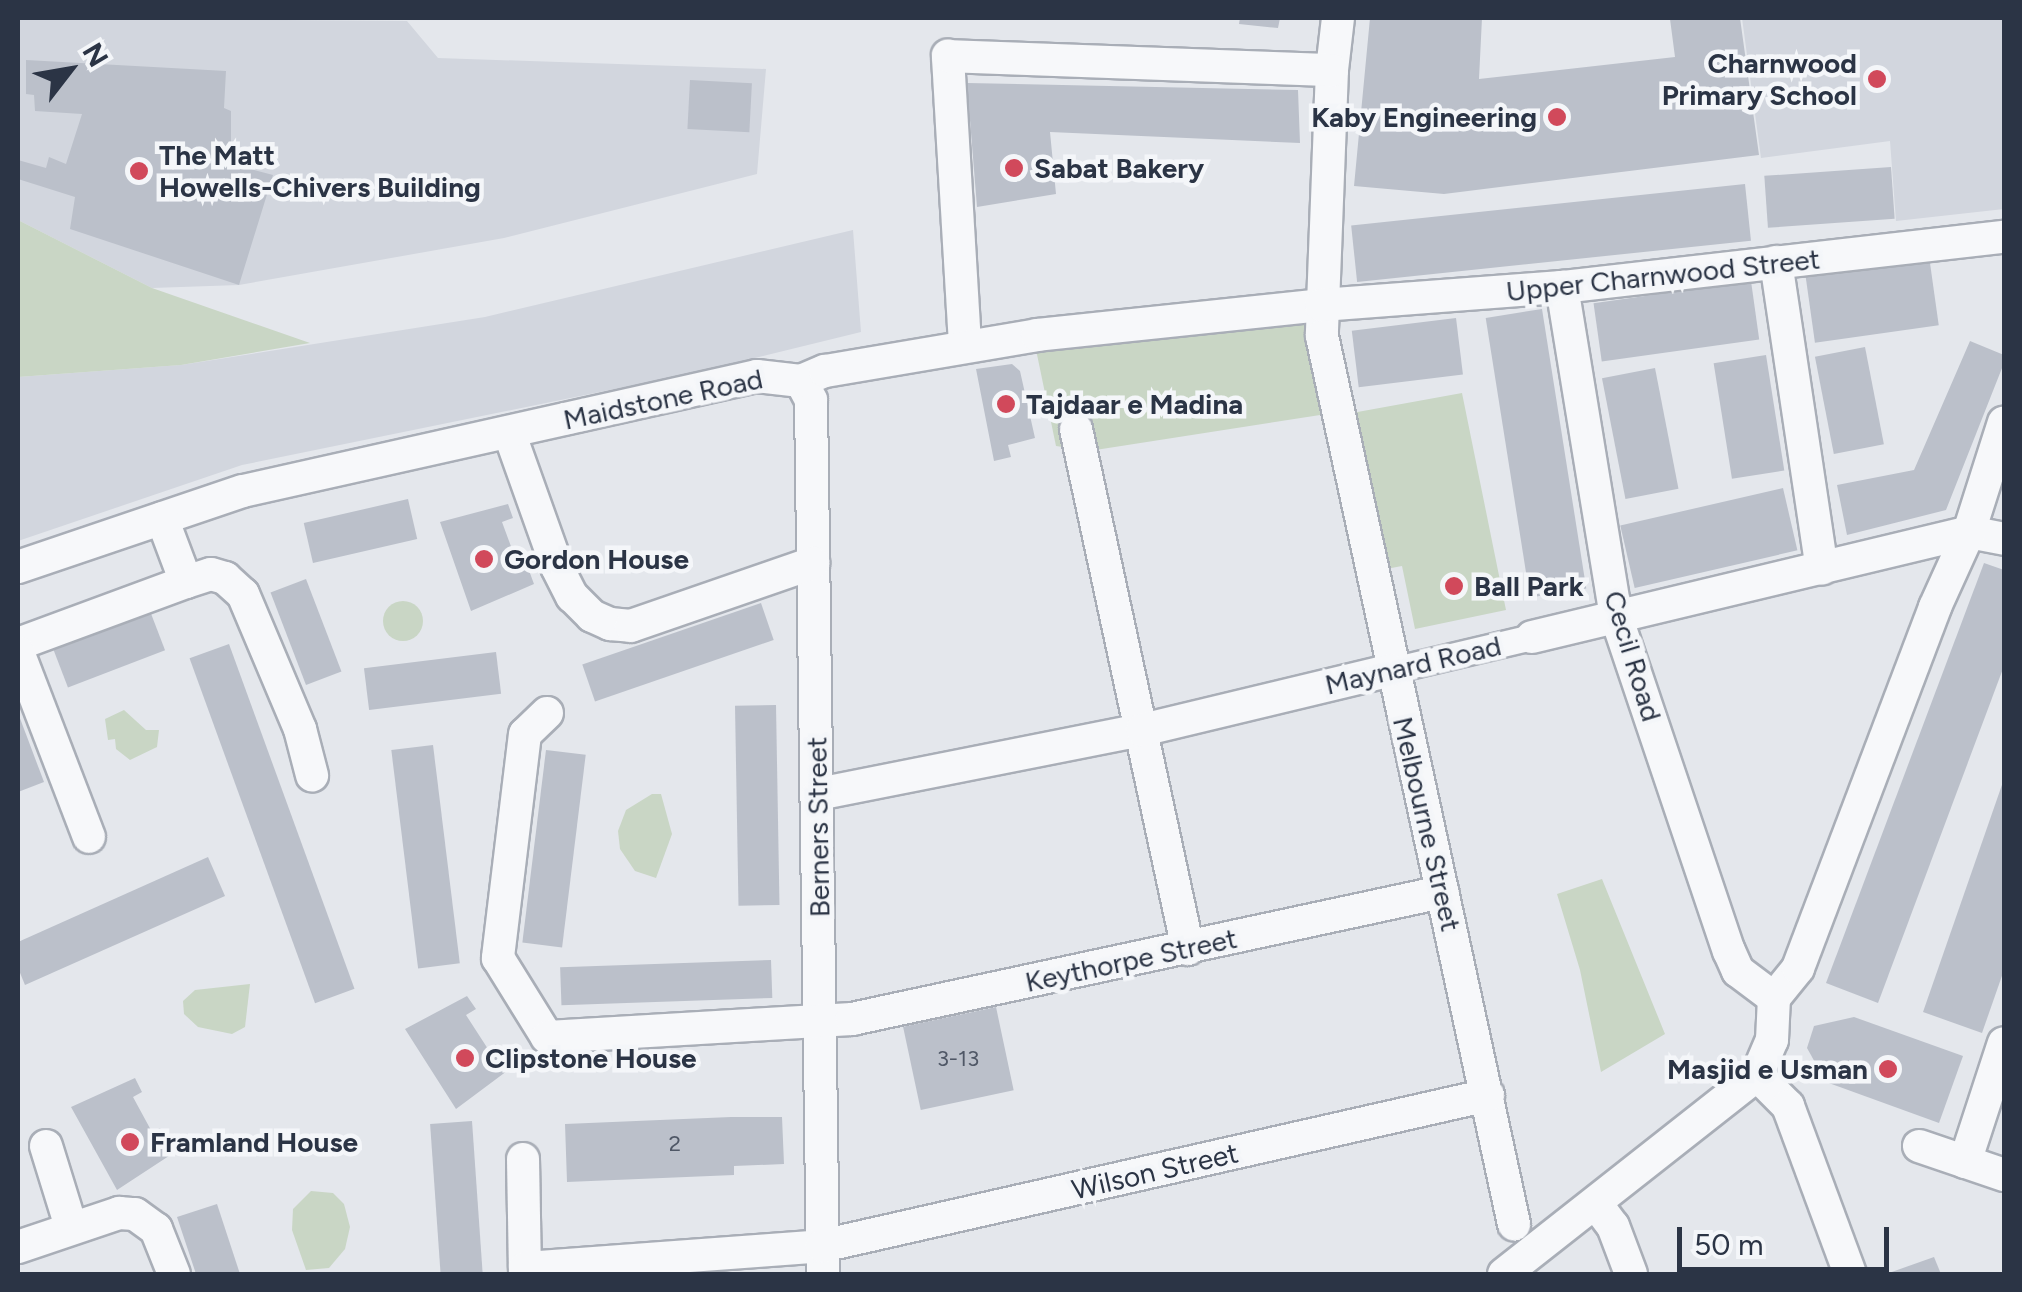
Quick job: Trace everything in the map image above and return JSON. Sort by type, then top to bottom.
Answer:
[{"type":"street","name":"Melbourne Street","points":[[1338,18],[1321,305],[1334,401],[1514,1224]]},
{"type":"street","points":[[965,344],[948,56],[1332,70]]},
{"type":"street","name":"Upper Charnwood Street","points":[[1321,305],[1562,287],[2004,237]]},
{"type":"street","points":[[1776,262],[1822,569]]},
{"type":"street","name":"Cecil Road","points":[[1562,287],[1616,616],[1729,950],[1738,971],[1774,998]]},
{"type":"street","name":"Maidstone Road","points":[[18,567],[162,518],[328,470],[509,432],[658,395],[757,376],[801,381],[826,371],[965,344],[1321,305]]},
{"type":"street","name":"Berners Street","points":[[801,381],[811,400],[822,1260]]},
{"type":"street","points":[[1504,1274],[1597,1205],[1757,1075],[1772,1040],[1774,998],[1798,968],[1935,607],[1969,532],[2004,422]]},
{"type":"street","points":[[1076,429],[1188,948]]},
{"type":"street","points":[[509,432],[564,581],[592,616],[610,624],[631,626],[814,563]]},
{"type":"street","points":[[162,518],[186,582]]},
{"type":"street","name":"Maynard Road","points":[[818,794],[1142,730],[1969,532],[2004,539]]},
{"type":"street","points":[[18,644],[211,574],[226,578],[244,594],[300,729],[312,775]]},
{"type":"street","points":[[18,652],[89,838]]},
{"type":"street","name":"Keythorpe Street","points":[[547,713],[525,734],[498,958],[548,1037],[852,1019],[1442,892]]},
{"type":"street","points":[[1965,1162],[2004,1042]]},
{"type":"street","points":[[1757,1075],[1788,1106],[1850,1274]]},
{"type":"street","name":"Wilson Street","points":[[525,1271],[822,1260],[1488,1095]]},
{"type":"street","points":[[46,1146],[72,1228]]},
{"type":"street","points":[[1918,1146],[2004,1175]]},
{"type":"street","points":[[523,1159],[525,1271]]},
{"type":"street","points":[[1597,1205],[1613,1226],[1631,1274]]},
{"type":"street","points":[[18,1247],[119,1214],[146,1218],[162,1240],[174,1274]]},
{"type":"shaded area","points":[[18,18],[407,21],[438,58],[766,69],[757,174],[504,238],[239,285],[152,288],[18,220]]},
{"type":"shaded area","name":"Charnwood Primary School","points":[[1742,18],[2004,18],[2004,209],[1896,221],[1890,141],[1761,158]]},
{"type":"shaded area","points":[[853,230],[861,332],[698,372],[242,465],[18,541],[18,377],[181,365],[485,317]]},
{"type":"green space","points":[[18,220],[152,288],[310,343],[181,365],[18,377]]},
{"type":"green space","points":[[1319,308],[1333,413],[1089,451],[1056,446],[1034,340]]},
{"type":"green space","points":[[1462,393],[1506,610],[1415,629],[1402,566],[1386,569],[1341,415]]},
{"type":"green space","points":[[403,601],[417,607],[423,621],[417,635],[403,641],[389,635],[383,621],[389,607]]},
{"type":"green space","points":[[124,710],[146,730],[159,730],[157,747],[130,760],[116,749],[115,739],[108,740],[105,719]]},
{"type":"green space","points":[[652,794],[661,794],[672,834],[656,878],[635,871],[620,849],[618,831],[626,810]]},
{"type":"green space","points":[[1602,879],[1665,1034],[1601,1072],[1580,970],[1557,894]]},
{"type":"green space","points":[[250,984],[245,1027],[232,1034],[198,1027],[184,1014],[183,1001],[195,990]]},
{"type":"green space","points":[[311,1191],[333,1193],[344,1204],[350,1227],[345,1249],[329,1268],[306,1270],[292,1230],[293,1209]]},
{"type":"building","points":[[1240,18],[1280,18],[1278,28],[1239,24]]},
{"type":"building","name":"Kaby Engineering","points":[[1370,18],[1482,18],[1479,79],[1675,57],[1670,19],[1740,18],[1759,155],[1444,194],[1354,186]]},
{"type":"building","name":"The Matt Howells-Chivers Building","points":[[26,60],[226,71],[224,108],[231,111],[231,164],[273,175],[239,285],[70,229],[75,197],[18,179],[18,160],[46,168],[49,157],[66,164],[82,114],[35,111],[34,95],[26,94]]},
{"type":"building","points":[[690,80],[752,83],[749,132],[687,129]]},
{"type":"building","name":"Sabat Bakery","points":[[967,83],[1298,90],[1300,143],[1050,132],[1056,194],[977,207]]},
{"type":"building","points":[[1891,167],[1895,219],[1768,228],[1764,176]]},
{"type":"building","points":[[1745,184],[1751,241],[1357,282],[1351,225]]},
{"type":"building","points":[[1929,256],[1939,325],[1815,343],[1805,273]]},
{"type":"building","points":[[1751,281],[1759,339],[1602,362],[1594,303]]},
{"type":"building","points":[[1542,309],[1586,589],[1530,597],[1486,318]]},
{"type":"building","points":[[1456,318],[1463,375],[1359,387],[1352,331]]},
{"type":"building","points":[[1970,341],[2004,355],[2004,363],[1946,510],[1847,535],[1837,485],[1914,470]]},
{"type":"building","points":[[1865,347],[1884,444],[1834,454],[1815,357]]},
{"type":"building","points":[[1766,355],[1784,471],[1732,479],[1714,363]]},
{"type":"building","name":"Tajdaar e Madina","points":[[1012,364],[1020,371],[1035,438],[1008,445],[1011,457],[994,461],[976,369]]},
{"type":"building","points":[[1655,368],[1678,489],[1625,499],[1602,378]]},
{"type":"building","points":[[1783,488],[1797,550],[1635,588],[1620,526]]},
{"type":"building","points":[[408,499],[417,539],[313,563],[304,523]]},
{"type":"building","name":"Gordon House","points":[[508,504],[513,518],[502,522],[516,560],[524,557],[534,584],[471,611],[440,522]]},
{"type":"building","points":[[1984,563],[2004,570],[2004,666],[1878,1003],[1826,983]]},
{"type":"building","points":[[306,579],[341,671],[306,685],[271,593]]},
{"type":"building","points":[[761,603],[774,640],[595,701],[582,665]]},
{"type":"building","points":[[150,611],[165,650],[68,687],[53,648]]},
{"type":"building","points":[[229,644],[355,989],[315,1003],[190,658]]},
{"type":"building","points":[[496,652],[501,694],[369,710],[364,668]]},
{"type":"building","points":[[776,705],[779,905],[738,906],[735,706]]},
{"type":"building","points":[[18,713],[44,782],[18,792]]},
{"type":"building","points":[[433,745],[460,963],[418,968],[391,750]]},
{"type":"building","points":[[546,750],[586,755],[562,947],[522,943]]},
{"type":"building","points":[[2004,779],[2004,970],[1982,1033],[1923,1012]]},
{"type":"building","points":[[208,857],[225,896],[25,985],[18,968],[18,942]]},
{"type":"building","points":[[771,960],[772,998],[561,1005],[560,967]]},
{"type":"building","name":"Clipstone House","points":[[467,996],[476,1009],[466,1015],[488,1049],[496,1044],[511,1068],[456,1109],[405,1029]]},
{"type":"building","points":[[996,1007],[1014,1090],[921,1110],[903,1027]]},
{"type":"building","name":"Masjid e Usman","points":[[1854,1017],[1963,1056],[1939,1123],[1826,1082],[1807,1048],[1814,1026]]},
{"type":"building","name":"Framland House","points":[[135,1078],[142,1092],[133,1097],[152,1132],[160,1128],[175,1152],[117,1190],[71,1107]]},
{"type":"building","points":[[782,1117],[784,1164],[734,1166],[734,1175],[567,1182],[565,1124]]},
{"type":"building","points":[[472,1121],[483,1274],[441,1274],[430,1124]]},
{"type":"building","points":[[217,1204],[240,1274],[196,1274],[177,1217]]},
{"type":"building","points":[[1934,1257],[1941,1274],[1886,1274]]},
{"type":"place","name":"Charnwood Primary School","points":[[1877,79]]},
{"type":"place","name":"Kaby Engineering","points":[[1557,117]]},
{"type":"place","name":"Sabat Bakery","points":[[1014,168]]},
{"type":"place","name":"The Matt Howells-Chivers Building","points":[[139,171]]},
{"type":"place","name":"Tajdaar e Madina","points":[[1006,404]]},
{"type":"place","name":"Gordon House","points":[[484,559]]},
{"type":"place","name":"Ball Park","points":[[1454,586]]},
{"type":"place","name":"Clipstone House","points":[[465,1058]]},
{"type":"place","name":"Masjid e Usman","points":[[1888,1069]]},
{"type":"place","name":"Framland House","points":[[130,1142]]}]
